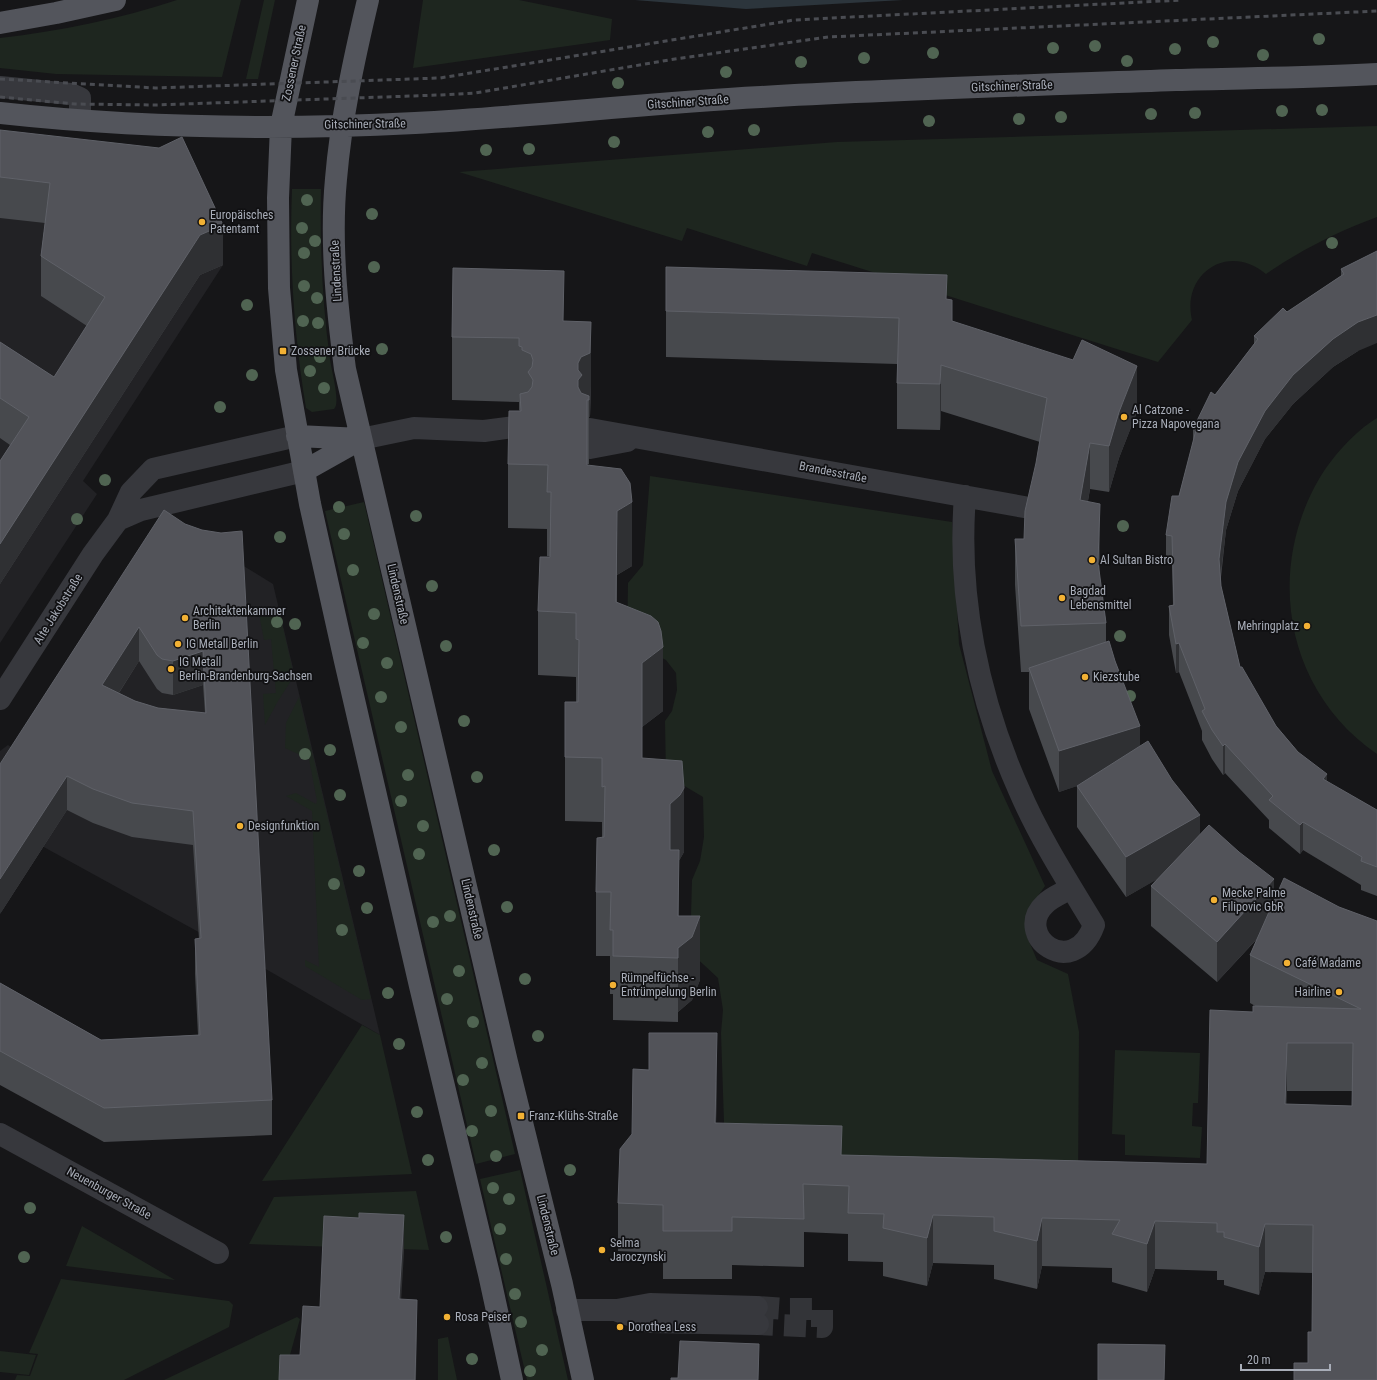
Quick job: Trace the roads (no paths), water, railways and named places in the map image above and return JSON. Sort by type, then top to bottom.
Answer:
[{"type":"main road","points":[[0,23],[115,0]]},
{"type":"main road","name":"Zossener Straße","points":[[281,126],[308,0]]},
{"type":"main road","points":[[343,125],[368,0]]},
{"type":"main road","name":"Gitschiner Straße","points":[[0,113],[80,120],[281,126],[419,123],[676,102],[897,89],[1377,74]]},
{"type":"main road","name":"Lindenstraße","points":[[343,125],[334,197],[337,288],[345,369],[583,1380]]},
{"type":"main road","points":[[281,126],[278,198],[278,288],[286,370],[297,436],[345,661],[420,986],[489,1274],[512,1380]]},
{"type":"main road","points":[[297,436],[361,439]]},
{"type":"main road","points":[[304,471],[361,439]]},
{"type":"street","points":[[0,87],[71,94],[80,98],[80,120]]},
{"type":"street","points":[[361,439],[414,428],[484,431],[521,436]]},
{"type":"street","name":"Alte Jakobstraße","points":[[0,699],[93,554],[118,520],[131,492],[153,469],[297,436]]},
{"type":"street","name":"Brandesstraße","points":[[590,438],[642,438],[1024,507]]},
{"type":"street","points":[[118,520],[141,510],[304,471]]},
{"type":"street","points":[[965,496],[963,572],[970,630],[987,699],[1019,791],[1072,888]]},
{"type":"street","name":"Neuenburger Straße","points":[[0,1134],[218,1252]]},
{"type":"street","points":[[567,1310],[617,1310],[650,1304],[758,1316]]},
{"type":"tunnel","points":[[757,1307],[822,1309],[822,1327],[758,1324]]},
{"type":"railway","points":[[0,79],[155,88],[440,78],[794,20],[1182,0]]},
{"type":"railway","points":[[0,97],[75,104],[155,105],[475,93],[675,59],[828,37],[1377,11]]},
{"type":"place","name":"Europäisches Patentamt","points":[[202,222]]},
{"type":"place","name":"Zossener Brücke","points":[[283,351]]},
{"type":"place","name":"Al Catzone - Pizza Napovegana","points":[[1124,417]]},
{"type":"place","name":"Al Sultan Bistro","points":[[1092,560]]},
{"type":"place","name":"Bagdad Lebensmittel","points":[[1062,598]]},
{"type":"place","name":"Architektenkammer Berlin","points":[[185,618]]},
{"type":"place","name":"Mehringplatz","points":[[1307,626]]},
{"type":"place","name":"IG Metall Berlin","points":[[178,644]]},
{"type":"place","name":"IG Metall Berlin-Brandenburg-Sachsen","points":[[171,669]]},
{"type":"place","name":"Kiezstube","points":[[1085,677]]},
{"type":"place","name":"Designfunktion","points":[[240,826]]},
{"type":"place","name":"Mecke Palme Filipovic GbR","points":[[1214,900]]},
{"type":"place","name":"Café Madame","points":[[1287,963]]},
{"type":"place","name":"Rümpelfüchse - Entrümpelung Berlin","points":[[613,985]]},
{"type":"place","name":"Hairline","points":[[1339,992]]},
{"type":"place","name":"Franz-Klühs-Straße","points":[[521,1116]]},
{"type":"place","name":"Selma Jaroczynski","points":[[602,1250]]},
{"type":"place","name":"Rosa Peiser","points":[[447,1317]]},
{"type":"place","name":"Dorothea Less","points":[[620,1327]]}]
